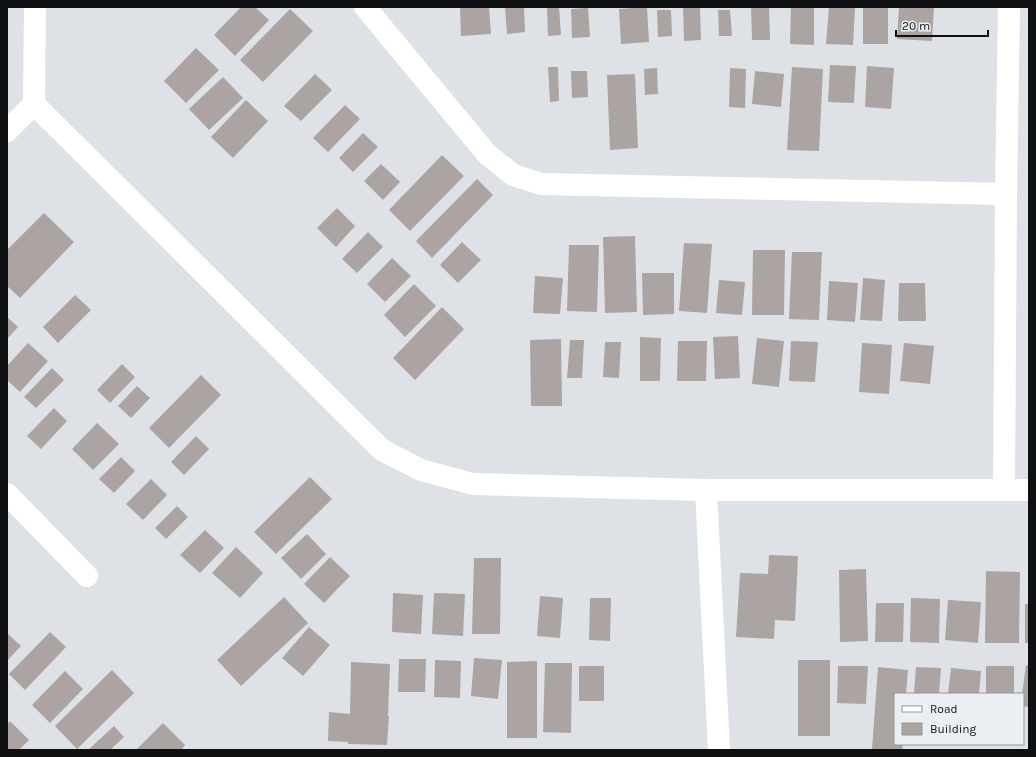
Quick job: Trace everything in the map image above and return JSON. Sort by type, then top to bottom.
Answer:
[{"type":"street","points":[[7,131],[34,104],[35,7]]},
{"type":"street","points":[[365,7],[487,154],[513,175],[541,184],[1006,194]]},
{"type":"street","points":[[1004,490],[1009,7]]},
{"type":"street","points":[[34,104],[382,450],[421,470],[473,484],[706,490],[1029,490]]},
{"type":"street","points":[[706,490],[718,750]]},
{"type":"street","points":[[7,494],[87,576]]},
{"type":"building","points":[[241,7],[255,7],[269,20],[235,56],[214,35]]},
{"type":"building","points":[[460,7],[489,7],[491,34],[461,36]]},
{"type":"building","points":[[505,7],[524,7],[525,32],[507,34]]},
{"type":"building","points":[[547,7],[559,7],[561,35],[548,36]]},
{"type":"building","points":[[647,7],[649,42],[621,44],[619,9]]},
{"type":"building","points":[[683,7],[700,7],[701,40],[684,41]]},
{"type":"building","points":[[751,7],[769,7],[770,40],[752,40]]},
{"type":"building","points":[[791,7],[814,7],[814,45],[790,44]]},
{"type":"building","points":[[829,7],[855,7],[853,45],[826,44]]},
{"type":"building","points":[[863,7],[888,7],[888,44],[863,44]]},
{"type":"building","points":[[899,7],[934,7],[932,41],[897,39]]},
{"type":"building","points":[[588,8],[590,37],[572,38],[571,9]]},
{"type":"building","points":[[290,9],[313,31],[263,82],[240,60]]},
{"type":"building","points":[[657,10],[671,10],[672,36],[658,37]]},
{"type":"building","points":[[718,10],[730,10],[732,36],[719,36]]},
{"type":"building","points":[[196,48],[219,70],[186,103],[164,81]]},
{"type":"building","points":[[830,65],[856,66],[854,103],[828,102]]},
{"type":"building","points":[[867,66],[894,68],[891,109],[865,107]]},
{"type":"building","points":[[548,67],[558,67],[559,101],[550,102]]},
{"type":"building","points":[[792,67],[823,69],[819,151],[787,150]]},
{"type":"building","points":[[657,68],[658,94],[645,95],[644,69]]},
{"type":"building","points":[[730,68],[746,69],[745,108],[729,107]]},
{"type":"building","points":[[571,71],[587,71],[588,97],[572,98]]},
{"type":"building","points":[[755,71],[784,74],[781,107],[752,104]]},
{"type":"building","points":[[315,74],[332,90],[301,121],[284,106]]},
{"type":"building","points":[[635,74],[638,148],[610,150],[607,75]]},
{"type":"building","points":[[223,77],[243,98],[209,130],[189,109]]},
{"type":"building","points":[[246,100],[268,121],[233,158],[211,137]]},
{"type":"building","points":[[345,105],[360,119],[328,152],[313,138]]},
{"type":"building","points":[[363,133],[378,147],[353,172],[339,158]]},
{"type":"building","points":[[442,155],[464,176],[410,231],[389,210]]},
{"type":"building","points":[[381,164],[400,182],[383,200],[364,181]]},
{"type":"building","points":[[477,179],[493,195],[432,258],[416,241]]},
{"type":"building","points":[[337,208],[355,226],[336,247],[317,228]]},
{"type":"building","points":[[44,213],[74,242],[20,298],[7,286],[7,250]]},
{"type":"building","points":[[368,232],[383,247],[357,273],[342,259]]},
{"type":"building","points":[[635,236],[637,312],[605,313],[603,237]]},
{"type":"building","points":[[462,242],[481,260],[458,283],[440,265]]},
{"type":"building","points":[[684,243],[712,244],[707,313],[679,311]]},
{"type":"building","points":[[569,245],[599,245],[597,312],[567,311]]},
{"type":"building","points":[[753,250],[785,250],[784,315],[752,315]]},
{"type":"building","points":[[792,252],[822,252],[819,320],[789,319]]},
{"type":"building","points":[[392,258],[411,276],[385,302],[367,284]]},
{"type":"building","points":[[642,273],[674,273],[674,314],[643,315]]},
{"type":"building","points":[[535,276],[563,278],[560,314],[533,313]]},
{"type":"building","points":[[863,278],[885,280],[882,321],[860,320]]},
{"type":"building","points":[[719,280],[745,282],[742,315],[716,313]]},
{"type":"building","points":[[829,281],[858,283],[855,322],[827,320]]},
{"type":"building","points":[[899,283],[925,283],[926,321],[898,321]]},
{"type":"building","points":[[414,284],[436,306],[405,337],[384,315]]},
{"type":"building","points":[[75,295],[91,310],[58,343],[43,327]]},
{"type":"building","points":[[442,307],[464,329],[415,380],[393,358]]},
{"type":"building","points":[[7,317],[18,327],[7,339]]},
{"type":"building","points":[[738,336],[740,378],[715,379],[713,337]]},
{"type":"building","points":[[640,337],[661,338],[660,381],[640,381]]},
{"type":"building","points":[[757,338],[784,341],[779,387],[752,384]]},
{"type":"building","points":[[561,339],[562,406],[531,406],[530,340]]},
{"type":"building","points":[[570,340],[584,340],[582,378],[567,378]]},
{"type":"building","points":[[678,341],[707,341],[706,381],[677,381]]},
{"type":"building","points":[[791,341],[818,342],[815,382],[789,381]]},
{"type":"building","points":[[605,342],[621,342],[619,378],[603,377]]},
{"type":"building","points":[[28,343],[48,361],[20,392],[7,380],[7,366]]},
{"type":"building","points":[[862,343],[892,345],[889,394],[859,392]]},
{"type":"building","points":[[904,343],[934,346],[930,384],[900,381]]},
{"type":"building","points":[[122,364],[135,377],[110,403],[97,390]]},
{"type":"building","points":[[52,368],[64,380],[36,408],[24,397]]},
{"type":"building","points":[[201,375],[221,395],[169,448],[149,428]]},
{"type":"building","points":[[137,386],[150,398],[131,418],[118,406]]},
{"type":"building","points":[[54,408],[67,421],[41,449],[27,436]]},
{"type":"building","points":[[97,423],[119,444],[93,470],[72,449]]},
{"type":"building","points":[[196,436],[209,449],[184,475],[171,462]]},
{"type":"building","points":[[121,457],[135,471],[114,493],[99,479]]},
{"type":"building","points":[[310,477],[332,499],[276,554],[254,532]]},
{"type":"building","points":[[151,479],[167,495],[143,520],[126,504]]},
{"type":"building","points":[[177,506],[188,517],[166,539],[155,528]]},
{"type":"building","points":[[205,530],[224,548],[200,573],[180,555]]},
{"type":"building","points":[[307,534],[326,554],[301,579],[281,558]]},
{"type":"building","points":[[236,547],[263,573],[240,598],[212,573]]},
{"type":"building","points":[[769,555],[798,556],[795,621],[775,620],[774,639],[736,637],[740,573],[768,574]]},
{"type":"building","points":[[330,557],[350,576],[324,603],[304,584]]},
{"type":"building","points":[[474,558],[501,558],[500,634],[472,634]]},
{"type":"building","points":[[866,569],[868,641],[840,642],[839,570]]},
{"type":"building","points":[[986,571],[1020,572],[1019,643],[985,643]]},
{"type":"building","points":[[393,593],[423,595],[421,634],[392,632]]},
{"type":"building","points":[[434,593],[465,594],[463,636],[432,634]]},
{"type":"building","points":[[540,596],[563,598],[560,638],[537,636]]},
{"type":"building","points":[[284,597],[308,623],[241,686],[217,660]]},
{"type":"building","points":[[590,598],[611,598],[610,641],[589,640]]},
{"type":"building","points":[[911,598],[940,599],[939,643],[910,642]]},
{"type":"building","points":[[948,600],[981,602],[978,643],[945,640]]},
{"type":"building","points":[[876,603],[904,603],[903,642],[875,642]]},
{"type":"building","points":[[1025,604],[1029,604],[1029,643],[1025,643]]},
{"type":"building","points":[[309,627],[330,645],[303,676],[282,658]]},
{"type":"building","points":[[50,632],[66,647],[25,690],[9,674]]},
{"type":"building","points":[[7,633],[21,646],[7,661]]},
{"type":"building","points":[[474,658],[502,660],[498,699],[471,696]]},
{"type":"building","points":[[399,659],[426,659],[425,692],[398,692]]},
{"type":"building","points":[[435,660],[461,661],[460,698],[434,697]]},
{"type":"building","points":[[798,660],[830,660],[830,736],[798,736]]},
{"type":"building","points":[[537,661],[537,738],[507,738],[507,662]]},
{"type":"building","points":[[351,662],[390,664],[387,745],[348,744],[348,742],[328,741],[329,712],[350,714]]},
{"type":"building","points":[[545,663],[572,663],[571,733],[543,732]]},
{"type":"building","points":[[1026,665],[1029,666],[1029,707],[1024,706],[1024,693],[1022,693]]},
{"type":"building","points":[[579,666],[604,666],[604,701],[579,701]]},
{"type":"building","points":[[838,666],[868,666],[866,704],[837,703]]},
{"type":"building","points":[[986,666],[1014,666],[1014,693],[986,693]]},
{"type":"building","points":[[878,667],[908,670],[906,693],[894,693],[894,745],[903,745],[902,750],[872,749]]},
{"type":"building","points":[[916,667],[941,668],[939,693],[914,693]]},
{"type":"building","points":[[951,668],[981,671],[979,693],[948,693]]},
{"type":"building","points":[[112,670],[134,693],[77,749],[55,726]]},
{"type":"building","points":[[65,671],[83,689],[50,723],[32,705]]},
{"type":"building","points":[[10,721],[29,740],[19,750],[7,750],[7,725]]},
{"type":"building","points":[[163,723],[185,745],[181,750],[136,750]]},
{"type":"building","points":[[114,726],[124,737],[110,750],[88,750]]}]
